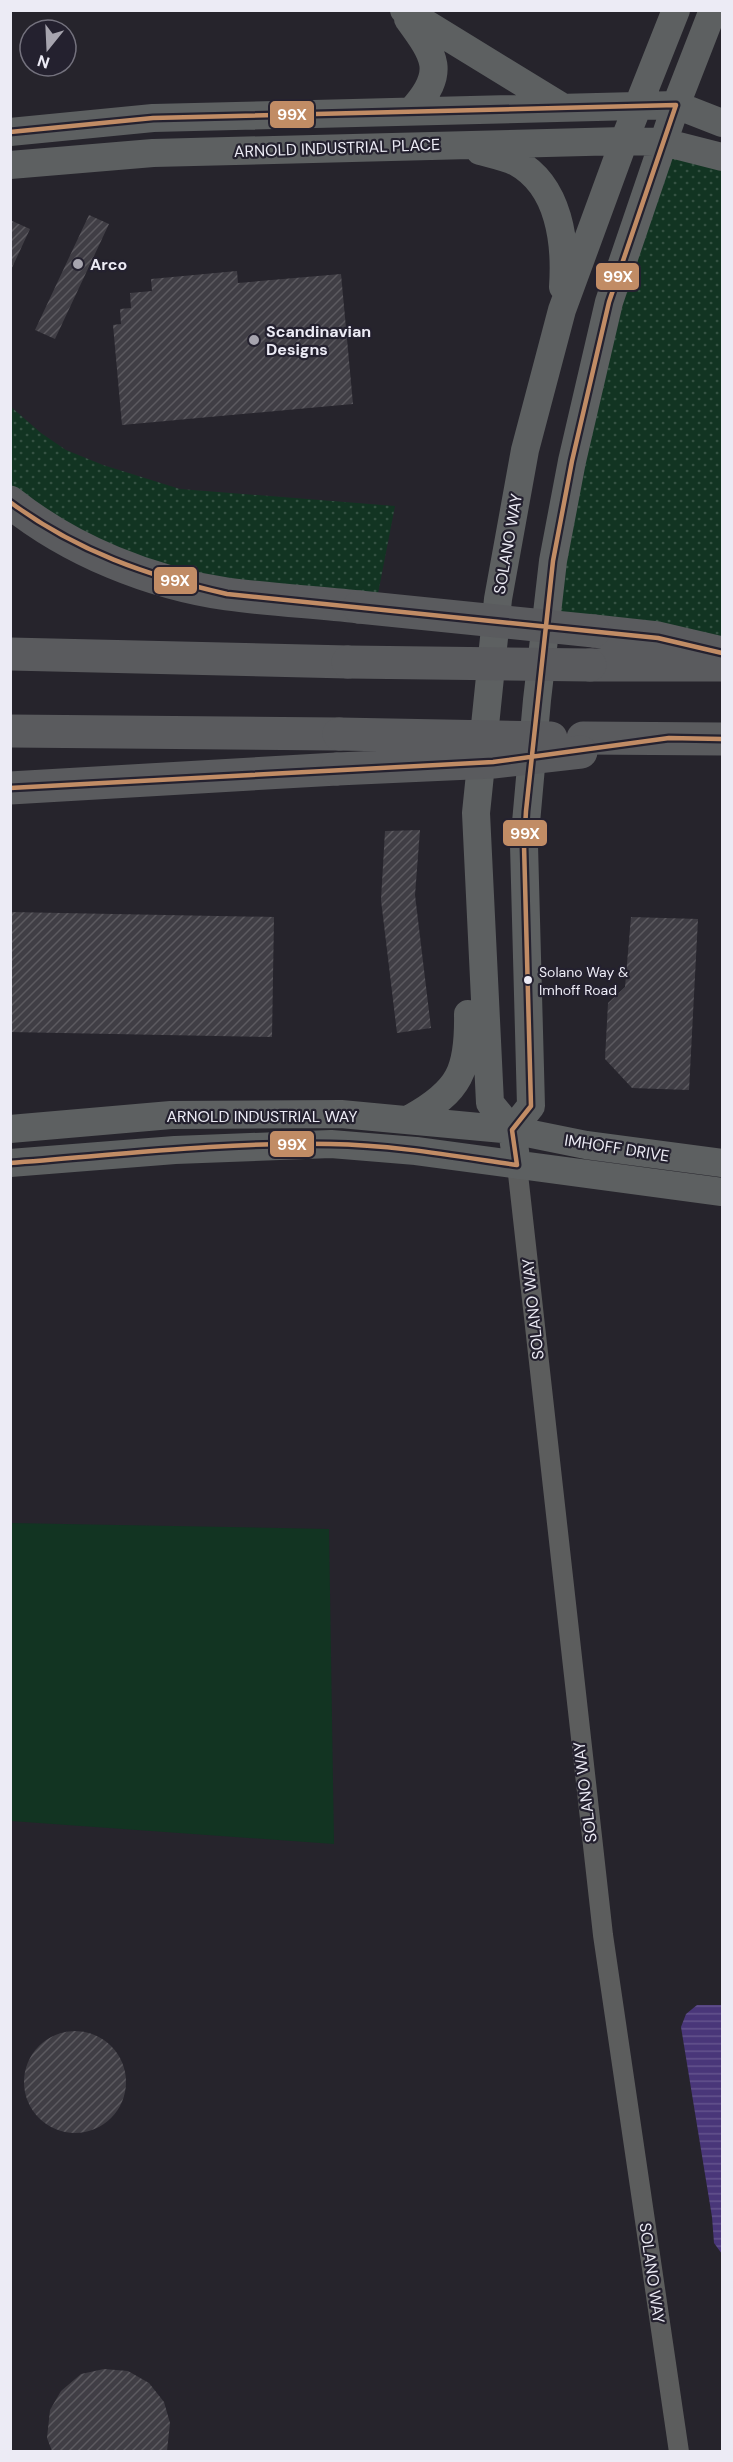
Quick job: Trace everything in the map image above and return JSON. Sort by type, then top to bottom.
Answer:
[{"type":"highway","points":[[10,502],[55,532],[95,553],[168,582],[227,594],[658,638],[723,653]]},
{"type":"highway","points":[[10,654],[348,662],[723,665]]},
{"type":"highway","points":[[10,732],[339,734],[582,745]]},
{"type":"highway","points":[[10,788],[493,762],[582,745],[669,738],[723,739]]},
{"type":"street","points":[[403,10],[562,107]]},
{"type":"street","points":[[403,10],[431,51],[434,61],[431,84],[412,110]]},
{"type":"street","name":"SOLANO WAY","points":[[676,10],[624,141],[562,309],[525,450],[498,599],[476,813],[490,1103],[512,1130],[517,1165],[573,1685],[603,1935],[679,2451]]},
{"type":"street","points":[[512,1130],[531,1106],[524,845],[537,700],[554,561],[572,461],[609,302],[676,105],[713,10]]},
{"type":"street","points":[[10,132],[153,118],[676,105],[723,123]]},
{"type":"street","name":"ARNOLD INDUSTRIAL PLACE","points":[[10,165],[153,153],[624,141],[663,142],[723,157]]},
{"type":"street","points":[[461,145],[516,163],[538,181],[552,200],[565,260],[562,309]]},
{"type":"street","points":[[411,1118],[438,1104],[458,1079],[469,1050],[466,904],[480,881]]},
{"type":"street","name":"ARNOLD INDUSTRIAL WAY","points":[[10,1129],[171,1115],[341,1114],[411,1118],[512,1130]]},
{"type":"street","name":"IMHOFF DRIVE","points":[[512,1130],[586,1145],[723,1163]]},
{"type":"street","name":"ARNOLD INDUSTRIAL WAY","points":[[10,1163],[175,1150],[331,1144],[416,1151],[517,1165]]},
{"type":"street","name":"IMHOFF DRIVE","points":[[517,1165],[723,1192]]},
{"type":"green space","points":[[663,142],[722,157],[722,653],[541,625]]},
{"type":"green space","points":[[10,406],[41,433],[66,450],[103,465],[180,489],[395,506],[375,609],[227,594],[11,502]]},
{"type":"green space","points":[[11,1523],[329,1529],[334,1844],[11,1821]]},
{"type":"shaded area","points":[[697,2005],[722,2005],[722,2254],[714,2243],[712,2217],[681,2027],[686,2014]]},
{"type":"building","points":[[89,215],[109,224],[55,339],[35,330]]},
{"type":"building","points":[[10,220],[30,229],[10,272]]},
{"type":"building","points":[[237,271],[238,283],[341,274],[353,404],[122,425],[113,325],[121,324],[120,309],[131,308],[130,293],[152,291],[151,279]]},
{"type":"building","points":[[420,830],[415,895],[431,1028],[397,1033],[381,900],[385,831]]},
{"type":"building","points":[[10,912],[274,917],[272,1037],[10,1032]]},
{"type":"building","points":[[631,917],[698,919],[689,1090],[632,1088],[605,1059],[608,1003],[625,987]]},
{"type":"building","points":[[75,2031],[94,2035],[111,2046],[122,2063],[126,2082],[122,2101],[111,2118],[94,2129],[75,2133],[56,2129],[39,2118],[28,2101],[24,2082],[28,2063],[39,2046],[56,2035]]},
{"type":"building","points":[[104,2369],[128,2371],[149,2383],[164,2402],[170,2423],[167,2451],[52,2451],[47,2438],[50,2410],[61,2391],[81,2374]]},
{"type":"transit line","name":"99X","points":[[10,132],[153,118],[676,105],[609,302],[572,461],[553,561],[526,811],[524,845],[531,1106],[512,1130],[517,1165],[401,1149],[330,1144],[210,1147],[10,1163]]},
{"type":"transit line","name":"99X","points":[[10,502],[61,535],[114,560],[169,579],[227,594],[658,638],[722,653]]},
{"type":"transit line","name":"99X","points":[[10,788],[493,762],[669,738],[722,739]]},
{"type":"place","name":"Arco","points":[[78,264]]},
{"type":"place","name":"Scandinavian Designs","points":[[254,340]]},
{"type":"place","name":"Solano Way & Imhoff Road","points":[[528,980]]}]
